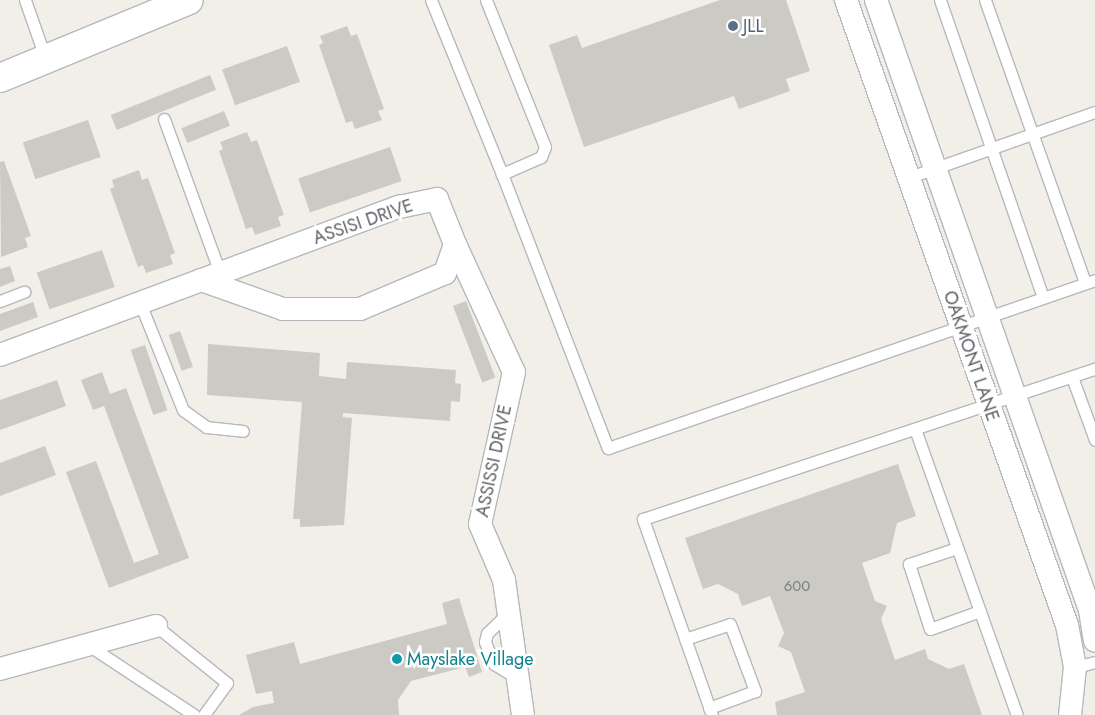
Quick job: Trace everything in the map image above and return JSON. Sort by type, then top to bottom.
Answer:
[{"type":"street","points":[[0,78],[188,0]]},
{"type":"street","name":"OAKMONT LANE","points":[[846,0],[962,325],[987,405],[1067,625],[1085,665],[1070,715]]},
{"type":"street","name":"OAKMONT LANE","points":[[876,0],[1090,610],[1095,641]]},
{"type":"street","name":"ASSISI DRIVE","points":[[0,355],[399,207],[436,199],[455,244]]},
{"type":"street","points":[[211,277],[283,309],[360,309],[445,273],[455,244]]},
{"type":"street","name":"ASSISSI DRIVE","points":[[455,244],[514,372],[480,524],[504,580],[511,611],[522,680],[523,715]]},
{"type":"street","points":[[0,670],[156,626]]},
{"type":"lane","points":[[25,0],[46,60]]},
{"type":"lane","points":[[431,0],[502,174],[608,448],[1090,281],[1032,134],[985,0]]},
{"type":"lane","points":[[486,0],[545,147],[542,157],[502,174]]},
{"type":"lane","points":[[940,0],[990,150],[1043,297]]},
{"type":"lane","points":[[910,177],[1095,112]]},
{"type":"lane","points":[[164,119],[211,277]]},
{"type":"lane","points":[[0,301],[24,292]]},
{"type":"lane","points":[[140,303],[183,410],[206,427],[243,432]]},
{"type":"lane","points":[[685,639],[730,624],[755,691],[710,712],[685,639],[644,519],[1095,370]]},
{"type":"lane","points":[[1072,377],[1095,440]]},
{"type":"lane","points":[[915,429],[1017,715]]},
{"type":"lane","points":[[957,548],[908,564],[930,629],[980,611]]},
{"type":"lane","points":[[511,611],[486,632],[485,642],[494,664],[522,680]]},
{"type":"lane","points":[[156,626],[227,683],[204,715]]},
{"type":"lane","points":[[87,644],[194,715]]},
{"type":"building","points":[[720,0],[786,0],[810,71],[786,79],[790,91],[739,109],[734,96],[584,147],[549,45],[577,35],[582,48]]},
{"type":"building","points":[[347,26],[351,36],[357,34],[384,109],[378,111],[382,120],[355,129],[352,121],[346,123],[319,45],[323,43],[320,36]]},
{"type":"building","points":[[287,46],[300,82],[235,105],[222,70]]},
{"type":"building","points":[[210,75],[216,90],[117,130],[111,115]]},
{"type":"building","points":[[224,111],[230,126],[187,143],[181,128]]},
{"type":"building","points":[[88,120],[101,157],[35,179],[23,142]]},
{"type":"building","points":[[247,132],[251,142],[257,140],[284,215],[278,217],[281,226],[255,235],[252,227],[246,229],[219,151],[223,149],[220,142]]},
{"type":"building","points":[[390,147],[402,181],[310,213],[298,179]]},
{"type":"building","points":[[4,161],[31,236],[25,238],[28,247],[1,257],[0,162]]},
{"type":"building","points":[[139,170],[142,180],[148,178],[175,253],[170,255],[173,264],[146,273],[143,265],[138,267],[110,189],[114,187],[112,180]]},
{"type":"building","points":[[102,250],[115,287],[49,309],[37,272]]},
{"type":"building","points":[[10,266],[15,281],[0,287],[0,269]]},
{"type":"building","points":[[466,301],[495,378],[482,383],[453,306]]},
{"type":"building","points":[[33,302],[38,317],[0,331],[0,314]]},
{"type":"building","points":[[180,331],[193,367],[182,371],[169,335]]},
{"type":"building","points":[[208,344],[320,353],[319,376],[346,379],[347,362],[456,370],[455,383],[461,384],[460,402],[451,401],[450,421],[343,413],[343,417],[352,418],[344,525],[300,527],[300,519],[293,519],[302,402],[207,395]]},
{"type":"building","points":[[145,345],[167,410],[153,415],[131,350]]},
{"type":"building","points":[[102,372],[110,394],[126,388],[189,558],[109,588],[66,472],[96,461],[134,563],[159,554],[104,406],[93,410],[81,380]]},
{"type":"building","points":[[57,380],[66,406],[0,430],[0,400]]},
{"type":"building","points":[[45,446],[56,475],[0,496],[0,463]]},
{"type":"building","points":[[898,464],[916,516],[897,523],[890,553],[862,563],[875,601],[887,606],[881,619],[895,660],[925,649],[928,659],[949,669],[964,664],[982,715],[777,715],[775,702],[805,692],[791,652],[778,646],[784,633],[770,596],[742,606],[738,594],[718,584],[703,589],[685,538]]},
{"type":"building","name":"Mayslake Village","points":[[459,598],[482,672],[469,677],[465,667],[411,681],[398,700],[399,715],[239,715],[253,707],[274,703],[272,691],[256,694],[246,655],[294,642],[300,664],[447,624],[442,603]]},
{"type":"place","name":"JLL","points":[[733,26]]},
{"type":"place","name":"Mayslake Village","points":[[397,659]]}]
